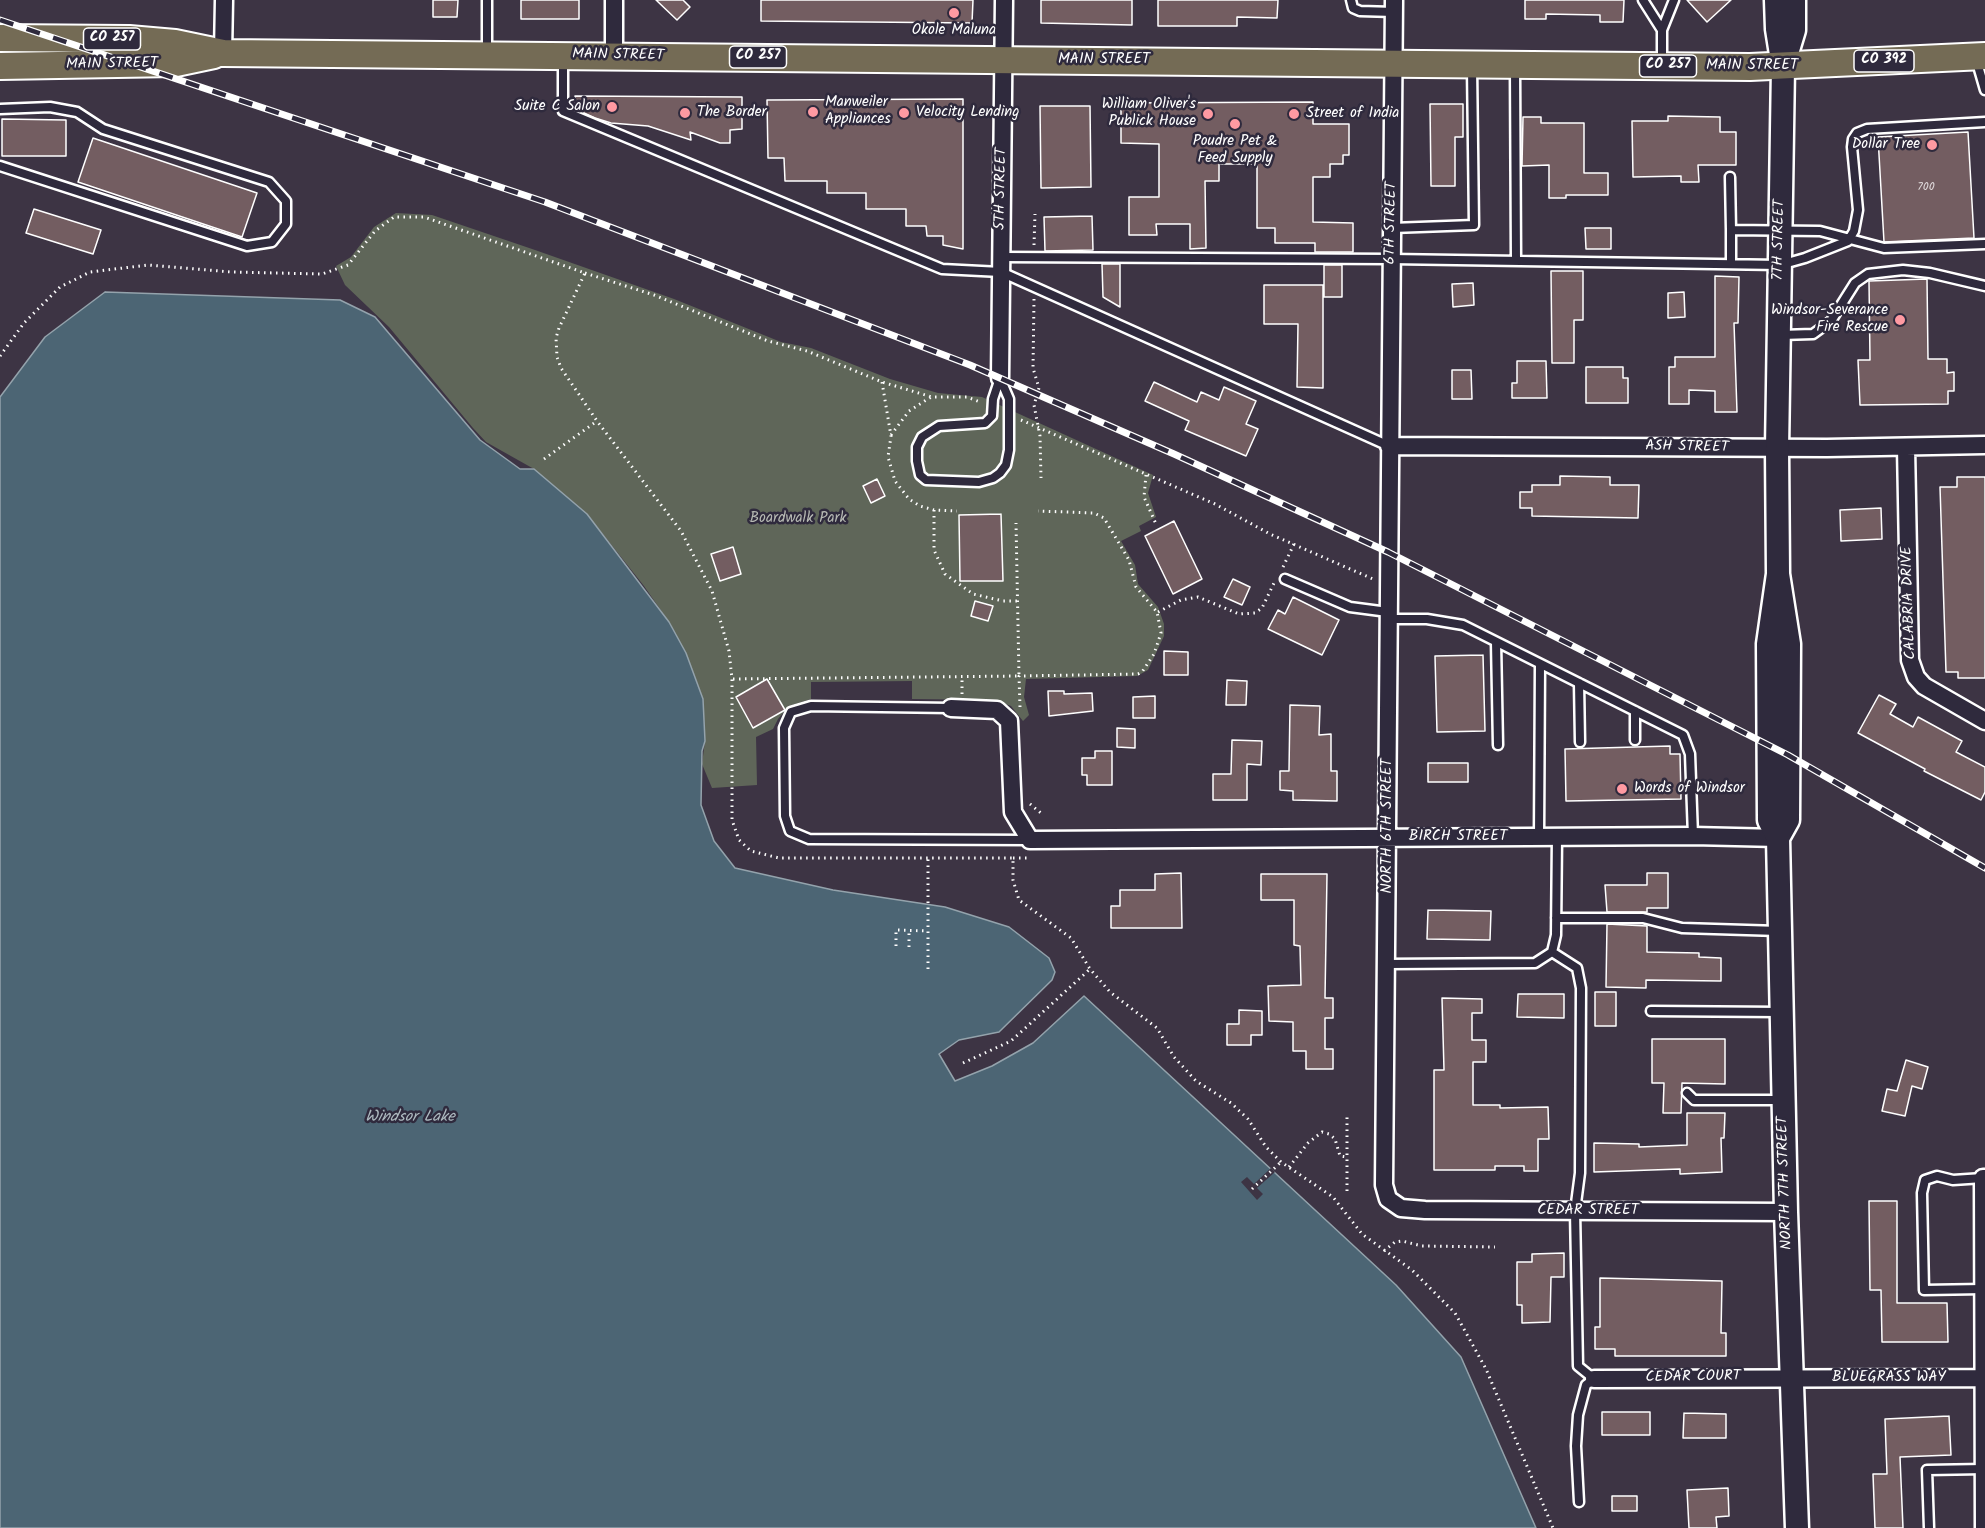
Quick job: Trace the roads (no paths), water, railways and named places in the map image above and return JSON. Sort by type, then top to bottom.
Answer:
[{"type":"main road","name":"7TH STREET","points":[[1776,0],[1777,29],[1783,67],[1777,448]]},
{"type":"main road","name":"7TH STREET","points":[[1783,67],[1794,30],[1794,0]]},
{"type":"main road","name":"MAIN STREET","points":[[0,38],[129,39],[175,43],[223,53],[1783,67],[1980,56]]},
{"type":"main road","name":"MAIN STREET","points":[[0,66],[176,63],[223,53]]},
{"type":"main road","name":"NORTH 7TH STREET","points":[[1777,448],[1778,574],[1768,644],[1769,820],[1778,838],[1786,1212],[1797,1528]]},
{"type":"street","points":[[223,53],[224,0]]},
{"type":"street","points":[[614,0],[614,56]]},
{"type":"street","name":"5TH STREET","points":[[1000,378],[1004,0]]},
{"type":"street","name":"6TH STREET","points":[[1389,446],[1394,6]]},
{"type":"street","name":"ASH STREET","points":[[1389,446],[1777,448],[1985,446]]},
{"type":"street","name":"NORTH 6TH STREET","points":[[1389,446],[1389,838],[1384,1185],[1388,1199],[1393,1202]]},
{"type":"street","name":"CALABRIA DRIVE","points":[[1906,447],[1910,660],[1916,677],[1924,686],[1985,721]]},
{"type":"street","points":[[951,708],[997,710],[1006,716],[1011,728],[1013,812],[1030,840]]},
{"type":"street","name":"BIRCH STREET","points":[[1030,840],[1693,836],[1778,838]]},
{"type":"street","points":[[1984,1178],[1984,1528]]},
{"type":"street","name":"CEDAR STREET","points":[[1393,1202],[1401,1208],[1425,1210],[1786,1212]]},
{"type":"street","name":"CEDAR COURT","points":[[1594,1379],[1793,1377]]},
{"type":"street","name":"BLUEGRASS WAY","points":[[1793,1377],[1984,1378]]},
{"type":"lane","points":[[487,0],[487,54]]},
{"type":"lane","points":[[1351,0],[1353,8],[1360,11],[1394,6]]},
{"type":"lane","points":[[1643,0],[1662,30]]},
{"type":"lane","points":[[1662,66],[1662,30],[1674,0]]},
{"type":"lane","points":[[563,55],[562,111],[942,269],[1001,264],[1034,257],[1391,258],[1780,265],[1848,241],[1857,221],[1852,147],[1857,133],[1867,129],[1985,122]]},
{"type":"lane","points":[[1980,56],[1985,90]]},
{"type":"lane","points":[[1392,228],[1474,225],[1472,64]]},
{"type":"lane","points":[[1515,64],[1516,261]]},
{"type":"lane","points":[[0,109],[50,107],[77,112],[103,129],[269,182],[286,201],[286,224],[272,242],[247,246],[0,166]]},
{"type":"lane","points":[[1730,177],[1731,264]]},
{"type":"lane","points":[[1731,230],[1820,231],[1848,241],[1884,249],[1985,244]]},
{"type":"lane","points":[[1001,264],[1034,286],[1389,446]]},
{"type":"lane","points":[[1779,336],[1813,334],[1831,321],[1855,283],[1868,274],[1903,270],[1930,273],[1985,286]]},
{"type":"lane","points":[[1000,378],[1009,399],[1009,450],[1006,465],[993,478],[979,482],[926,480],[920,475],[917,461],[917,447],[922,437],[939,426],[985,423],[992,416],[993,399],[1000,378]]},
{"type":"lane","points":[[1286,579],[1350,607],[1463,626],[1683,735],[1688,744],[1693,836]]},
{"type":"lane","points":[[1496,642],[1498,745]]},
{"type":"lane","points":[[1539,837],[1540,664]]},
{"type":"lane","points":[[1579,683],[1580,742]]},
{"type":"lane","points":[[951,708],[811,706],[791,712],[784,728],[785,816],[790,831],[809,839],[1030,840]]},
{"type":"lane","points":[[1635,711],[1635,740]]},
{"type":"lane","points":[[1552,952],[1556,918],[1557,837]]},
{"type":"lane","points":[[1556,918],[1643,918],[1682,928],[1780,931]]},
{"type":"lane","points":[[1387,964],[1535,963],[1552,952]]},
{"type":"lane","points":[[1552,952],[1577,968],[1581,988],[1580,1173],[1575,1211],[1578,1365],[1594,1379],[1586,1385],[1578,1415],[1576,1446],[1579,1502]]},
{"type":"lane","points":[[1651,1011],[1782,1012]]},
{"type":"lane","points":[[1687,1093],[1694,1100],[1783,1100]]},
{"type":"lane","points":[[1983,1289],[1924,1290],[1922,1193],[1925,1180],[1937,1176],[1953,1180],[1984,1178]]},
{"type":"lane","points":[[1929,1528],[1927,1470],[1984,1469]]},
{"type":"water","name":"Windsor Lake","points":[[105,292],[340,300],[375,317],[480,440],[520,469],[534,469],[587,514],[669,622],[686,653],[703,699],[705,741],[702,751],[701,805],[714,841],[735,868],[833,890],[945,907],[1009,927],[1049,958],[1055,972],[1052,980],[999,1032],[959,1040],[939,1054],[955,1081],[992,1066],[1033,1043],[1084,996],[1396,1285],[1461,1357],[1536,1528],[0,1528],[0,397],[45,337]]},
{"type":"railway","points":[[0,20],[545,202],[970,365],[1174,454],[1388,552],[1788,755],[1985,868]]},
{"type":"place","name":"Okole Maluna","points":[[954,13]]},
{"type":"place","name":"Suite C Salon","points":[[612,107]]},
{"type":"place","name":"Manweiler Appliances","points":[[813,112]]},
{"type":"place","name":"The Border","points":[[685,113]]},
{"type":"place","name":"Velocity Lending","points":[[904,113]]},
{"type":"place","name":"William Oliver's Publick House","points":[[1208,114]]},
{"type":"place","name":"Street of India","points":[[1294,114]]},
{"type":"place","name":"Poudre Pet & Feed Supply","points":[[1235,124]]},
{"type":"place","name":"Dollar Tree","points":[[1932,145]]},
{"type":"place","name":"Windsor-Severance Fire Rescue","points":[[1900,320]]},
{"type":"place","name":"Words of Windsor","points":[[1622,789]]},
{"type":"park label","name":"Boardwalk Park","points":[[798,519]]}]
